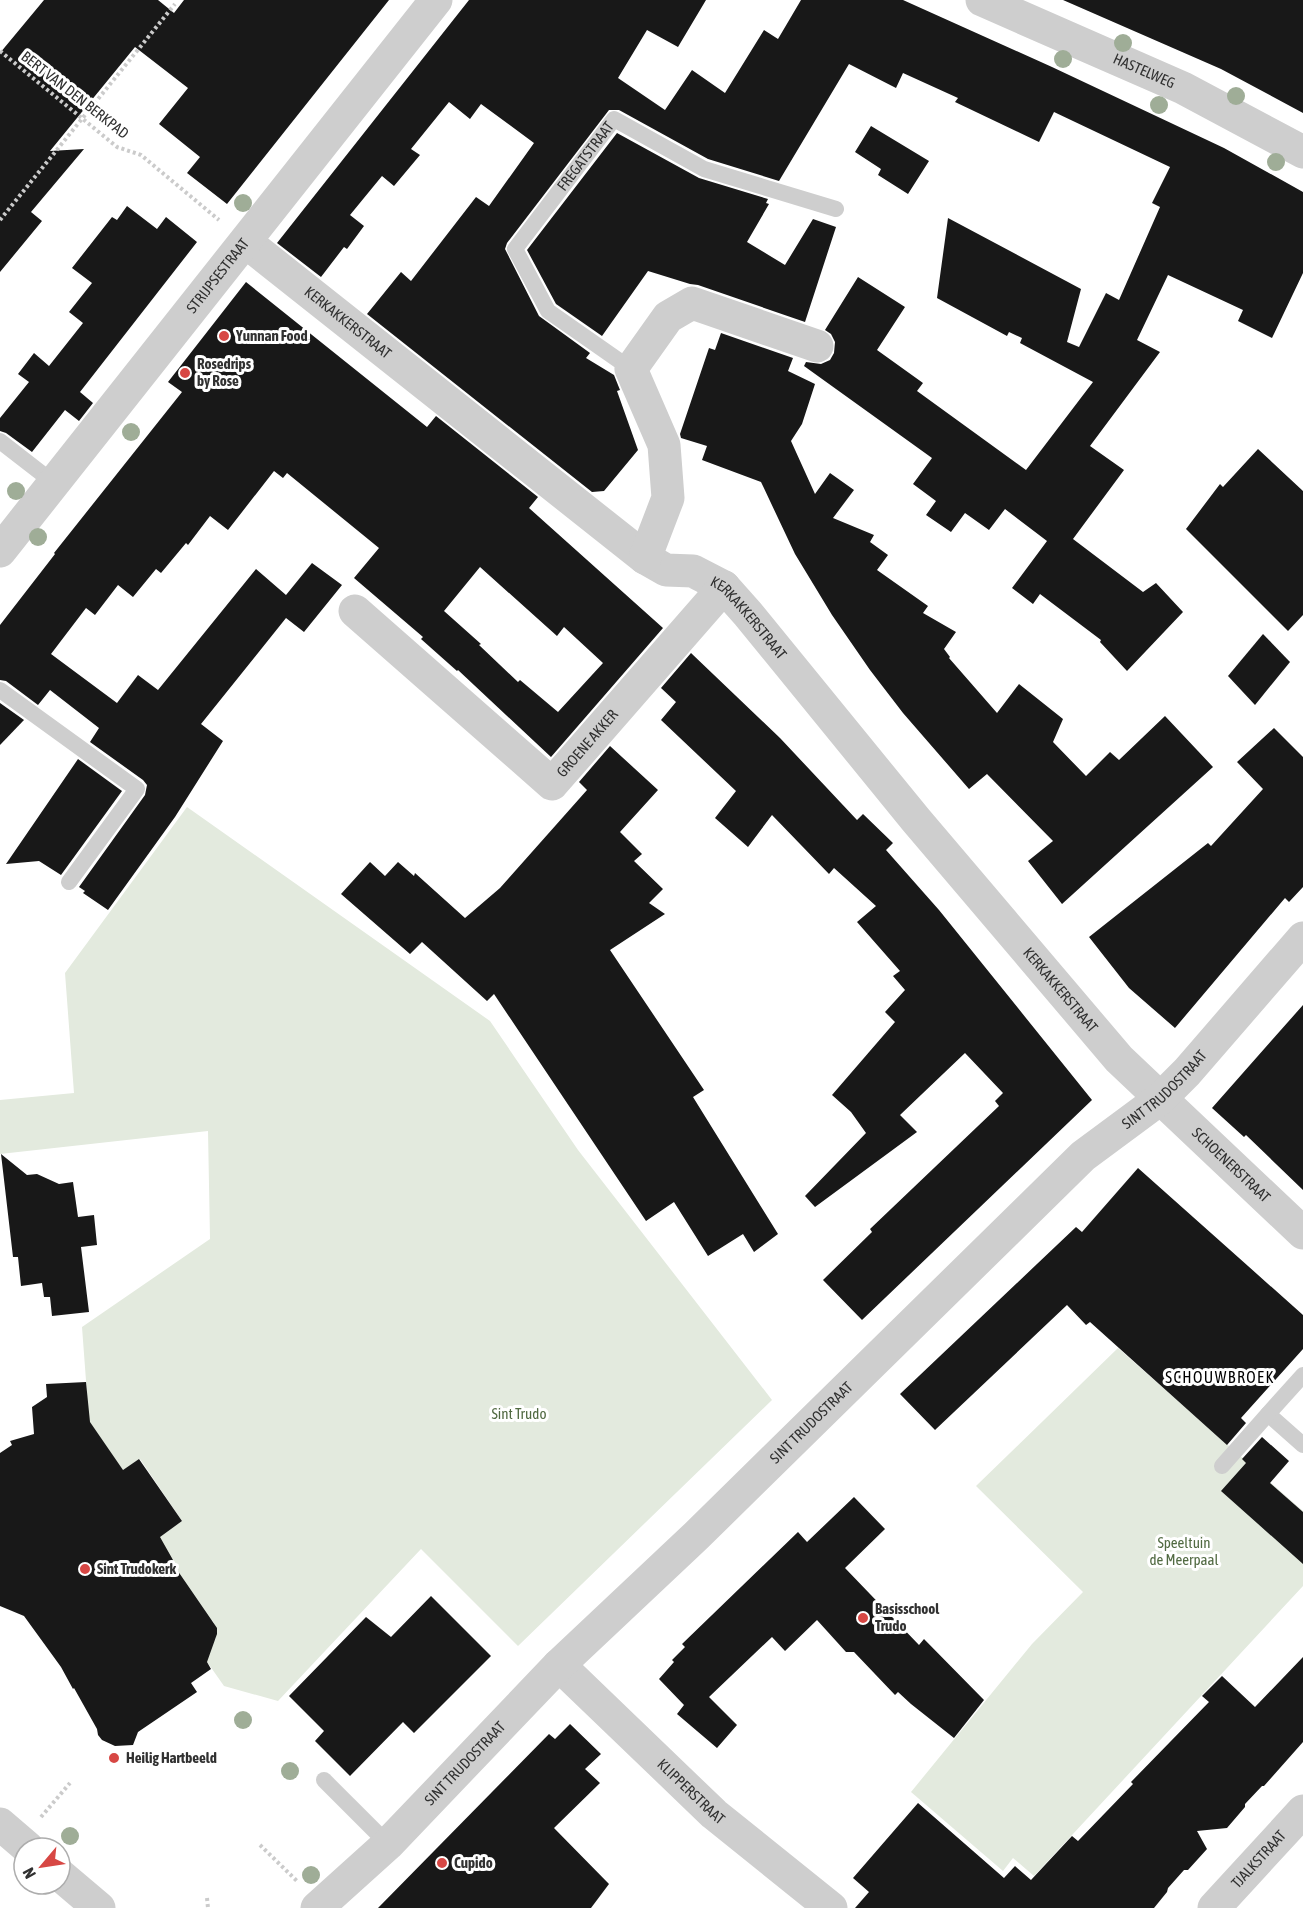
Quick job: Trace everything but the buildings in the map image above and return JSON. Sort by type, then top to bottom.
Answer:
[{"type":"street","name":"STRIJPSESTRAAT","points":[[0,551],[54,483],[234,232],[436,0]]},
{"type":"street","name":"HASTELWEG","points":[[982,0],[1182,88],[1303,153]]},
{"type":"street","name":"KERKAKKERSTRAAT","points":[[234,232],[645,558],[666,570],[693,571],[724,587],[916,820],[1081,1015],[1119,1059],[1160,1099]]},
{"type":"street","points":[[645,558],[668,498],[664,444],[631,369],[668,317],[692,303],[817,346]]},
{"type":"street","name":"GROENE AKKER","points":[[355,610],[552,784],[724,587]]},
{"type":"street","name":"SINT TRUDOSTRAAT","points":[[319,1906],[388,1844],[559,1665],[696,1536],[1083,1156],[1160,1099],[1187,1072],[1303,938]]},
{"type":"street","name":"SCHOENERSTRAAT","points":[[1160,1099],[1303,1233]]},
{"type":"street","name":"KLIPPERSTRAAT","points":[[559,1665],[714,1814],[831,1908]]},
{"type":"street","name":"TJALKSTRAAT","points":[[1214,1908],[1303,1811]]},
{"type":"street","points":[[0,1824],[33,1834]]},
{"type":"street","points":[[72,1885],[99,1908]]},
{"type":"lane","name":"FREGATSTRAAT","points":[[631,369],[548,311],[515,249],[614,118],[704,169],[836,209]]},
{"type":"lane","points":[[0,441],[54,483]]},
{"type":"lane","points":[[0,690],[137,789],[69,882]]},
{"type":"lane","points":[[1222,1466],[1303,1375]]},
{"type":"lane","points":[[1268,1414],[1303,1445]]},
{"type":"lane","points":[[324,1780],[388,1844]]},
{"type":"path","points":[[0,220],[175,4]]},
{"type":"path","name":"BERT VAN DEN BERKPAD","points":[[0,51],[117,147],[141,155],[234,232]]},
{"type":"path","points":[[33,1834],[70,1783]]},
{"type":"path","points":[[260,1845],[319,1906]]},
{"type":"path","points":[[207,1898],[208,1908]]},
{"type":"green space","name":"Sint Trudo","points":[[187,807],[490,1021],[578,1150],[772,1400],[518,1646],[421,1549],[278,1701],[224,1686],[198,1649],[215,1640],[214,1623],[212,1620],[209,1621],[197,1599],[194,1600],[183,1583],[185,1582],[183,1578],[181,1579],[153,1541],[182,1521],[140,1459],[111,1478],[71,1395],[87,1394],[82,1327],[210,1239],[208,1131],[0,1154],[0,1100],[74,1093],[65,973]]},
{"type":"green space","name":"Speeltuin de Meerpaal","points":[[1118,1348],[1303,1511],[1303,1586],[1034,1876],[1013,1858],[1003,1871],[911,1792],[1032,1644],[1083,1592],[976,1486]]},
{"type":"place","name":"Yunnan Food","points":[[224,336]]},
{"type":"place","name":"Rosedrips by Rose","points":[[185,373]]},
{"type":"place","name":"Sint Trudokerk","points":[[85,1569]]},
{"type":"place","name":"Basisschool Trudo","points":[[863,1618]]},
{"type":"place","name":"Heilig Hartbeeld","points":[[114,1758]]},
{"type":"place","name":"Cupido","points":[[442,1863]]},
{"type":"district","name":"SCHOUWBROEK","points":[[1220,1377]]}]
